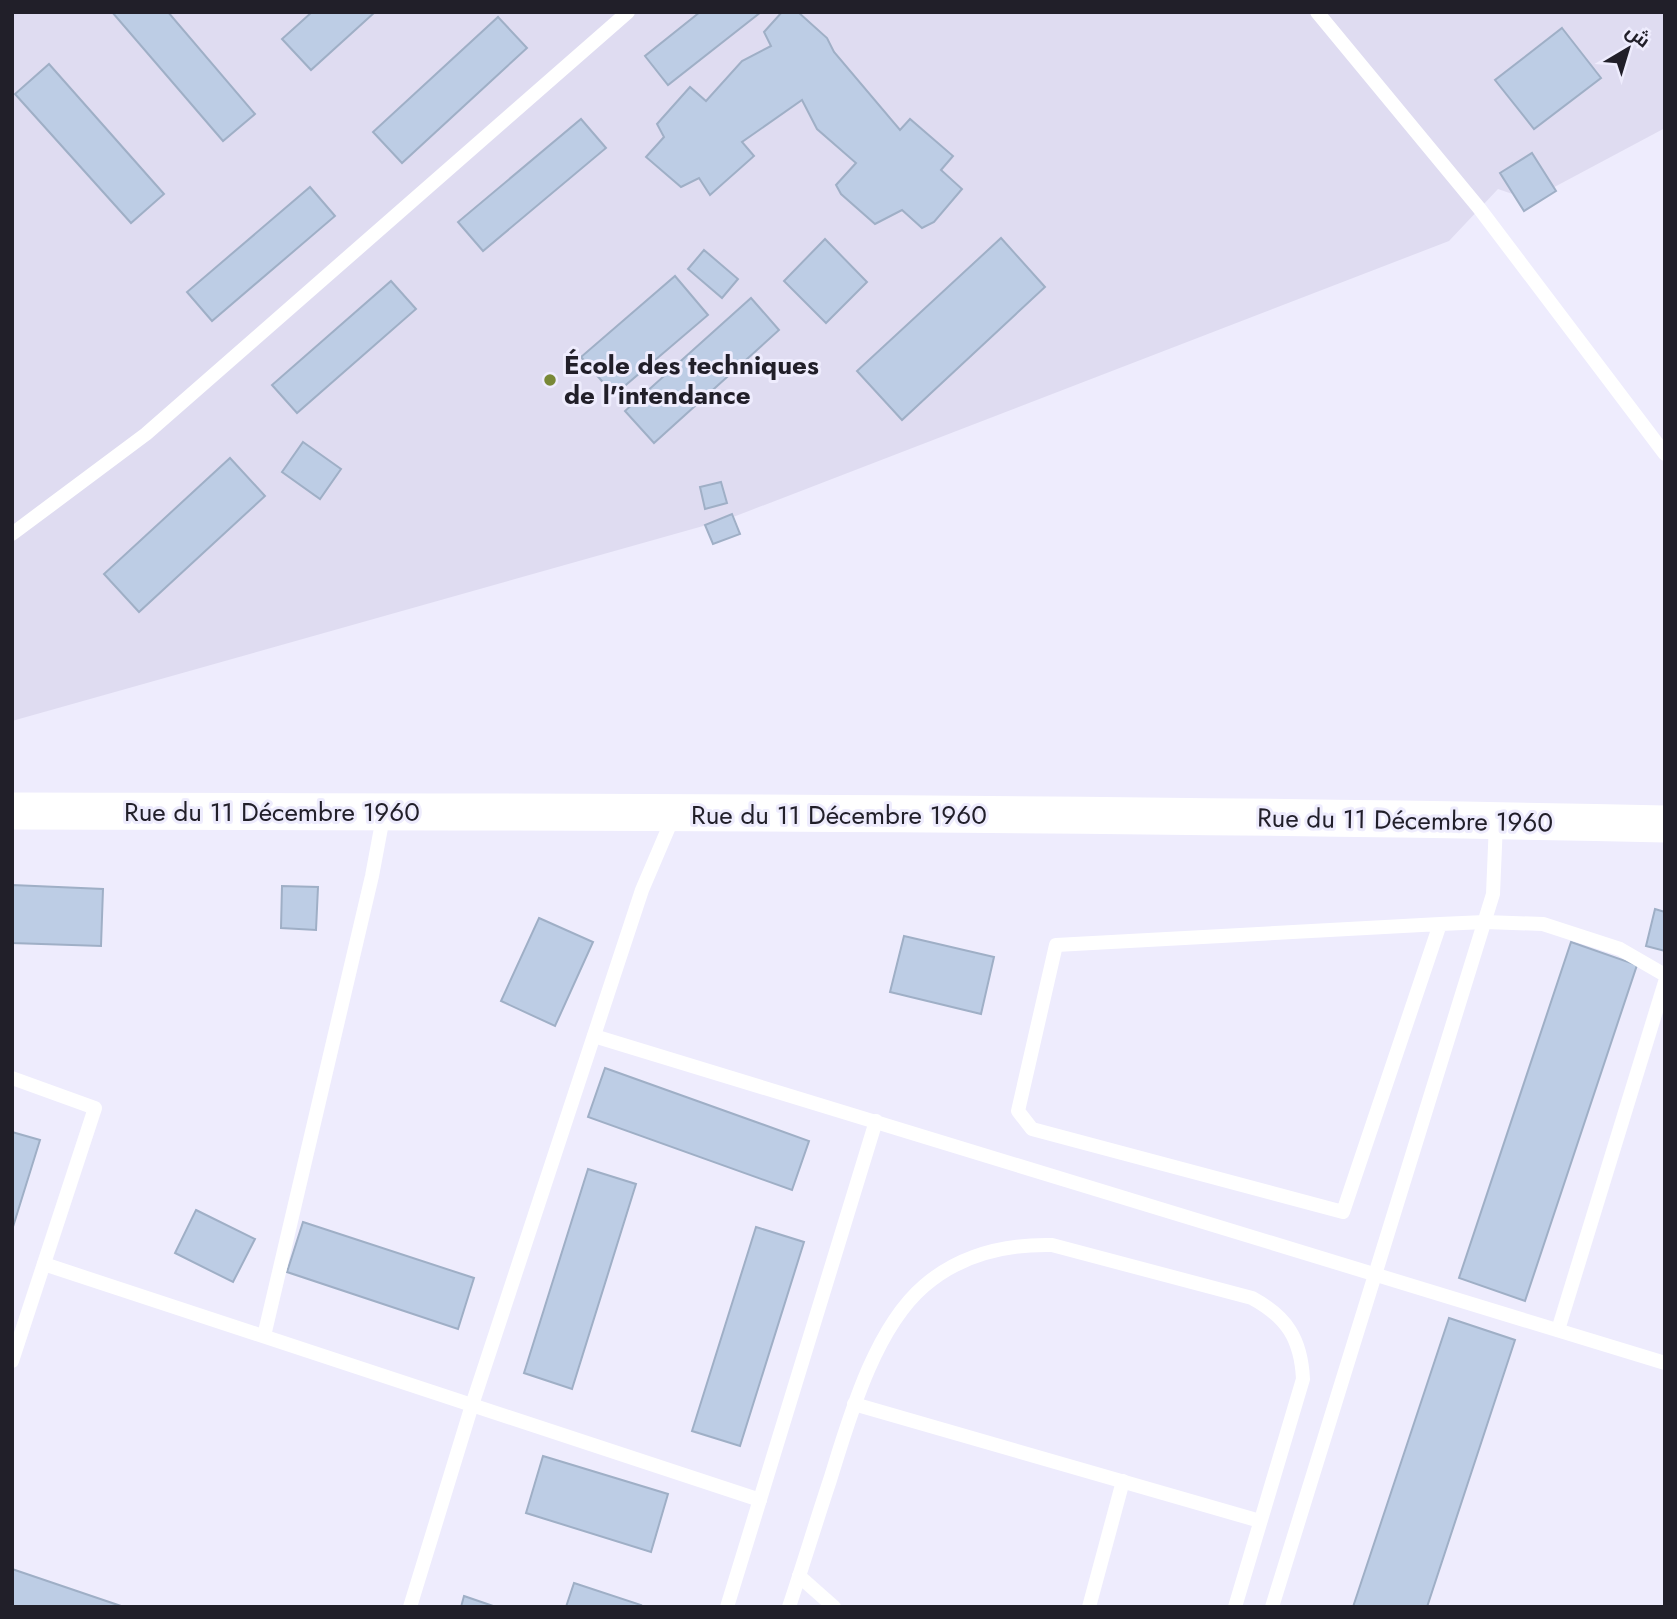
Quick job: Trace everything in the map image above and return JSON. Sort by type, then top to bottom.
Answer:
[{"type":"main road","name":"Rue du 11 Décembre 1960","points":[[12,789],[1665,801]]},
{"type":"main road","name":"Rue du 11 Décembre 1960","points":[[12,811],[1496,820],[1665,824]]},
{"type":"lane","points":[[12,534],[146,434],[628,12]]},
{"type":"lane","points":[[1317,12],[1479,208],[1665,454]]},
{"type":"lane","points":[[264,1336],[372,876],[384,812]]},
{"type":"lane","points":[[410,1607],[472,1405],[642,890],[675,814]]},
{"type":"lane","points":[[1272,1607],[1493,894],[1496,820]]},
{"type":"lane","points":[[1440,924],[1343,1212],[1032,1129],[1018,1111],[1056,945],[1440,924],[1485,922],[1543,924],[1620,949],[1665,975]]},
{"type":"lane","points":[[1558,1330],[1665,982]]},
{"type":"lane","points":[[594,1035],[1665,1363]]},
{"type":"lane","points":[[12,1078],[95,1108],[12,1361]]},
{"type":"lane","points":[[727,1607],[876,1121]]},
{"type":"lane","points":[[789,1607],[854,1404],[889,1330],[904,1307],[923,1287],[945,1270],[970,1258],[996,1249],[1052,1245],[1252,1298],[1270,1308],[1285,1322],[1296,1339],[1302,1359],[1303,1379],[1235,1607]]},
{"type":"lane","points":[[44,1264],[760,1500]]},
{"type":"lane","points":[[854,1404],[1260,1521]]},
{"type":"lane","points":[[1089,1607],[1123,1481]]},
{"type":"lane","points":[[799,1576],[834,1607]]},
{"type":"shaded area","name":"École des techniques de l'intendance","points":[[12,12],[1665,12],[1665,128],[1530,200],[1498,189],[1449,241],[728,519],[12,721]]},
{"type":"building","points":[[112,12],[168,12],[255,114],[223,141]]},
{"type":"building","points":[[312,12],[375,12],[311,70],[282,39]]},
{"type":"building","points":[[700,12],[761,12],[668,85],[645,56]]},
{"type":"building","points":[[782,12],[798,12],[827,38],[834,52],[900,130],[910,119],[953,156],[941,170],[962,189],[934,222],[922,228],[902,210],[875,224],[841,194],[836,185],[856,163],[817,129],[802,100],[742,142],[754,156],[710,195],[699,178],[681,187],[646,157],[664,137],[657,124],[690,87],[706,101],[742,61],[771,46],[764,32]]},
{"type":"building","points":[[498,17],[527,48],[402,163],[373,132]]},
{"type":"building","points":[[1562,28],[1601,78],[1534,129],[1495,80]]},
{"type":"building","points":[[49,64],[164,194],[131,223],[15,94]]},
{"type":"building","points":[[581,119],[606,148],[483,251],[458,222]]},
{"type":"building","points":[[1532,153],[1556,191],[1524,211],[1500,173]]},
{"type":"building","points":[[310,187],[335,216],[212,321],[187,292]]},
{"type":"building","points":[[1001,238],[1045,287],[902,420],[857,371]]},
{"type":"building","points":[[825,239],[867,282],[826,323],[784,281]]},
{"type":"building","points":[[704,250],[738,279],[722,298],[688,269]]},
{"type":"building","points":[[675,276],[708,315],[614,395],[581,357]]},
{"type":"building","points":[[391,281],[416,309],[297,413],[272,385]]},
{"type":"building","points":[[751,298],[779,330],[654,443],[625,411]]},
{"type":"building","points":[[303,442],[341,469],[320,499],[282,472]]},
{"type":"building","points":[[230,458],[265,496],[139,612],[104,574]]},
{"type":"building","points":[[721,482],[727,503],[705,509],[700,487]]},
{"type":"building","points":[[732,514],[740,534],[713,544],[705,525]]},
{"type":"building","points":[[12,885],[103,889],[101,946],[12,943]]},
{"type":"building","points":[[282,886],[318,887],[316,930],[281,928]]},
{"type":"building","points":[[1655,909],[1665,912],[1665,951],[1646,946]]},
{"type":"building","points":[[539,918],[593,942],[555,1026],[501,1001]]},
{"type":"building","points":[[904,936],[994,957],[981,1014],[890,992]]},
{"type":"building","points":[[1571,942],[1637,965],[1525,1301],[1459,1278]]},
{"type":"building","points":[[605,1068],[809,1141],[792,1190],[588,1117]]},
{"type":"building","points":[[12,1132],[40,1140],[12,1230]]},
{"type":"building","points":[[588,1169],[636,1184],[572,1389],[524,1373]]},
{"type":"building","points":[[196,1210],[255,1239],[233,1282],[175,1253]]},
{"type":"building","points":[[303,1222],[474,1278],[458,1329],[287,1272]]},
{"type":"building","points":[[756,1227],[804,1242],[740,1446],[692,1431]]},
{"type":"building","points":[[1449,1318],[1515,1340],[1427,1607],[1353,1607]]},
{"type":"building","points":[[543,1456],[668,1494],[651,1552],[526,1513]]},
{"type":"building","points":[[12,1569],[124,1607],[12,1607]]},
{"type":"building","points":[[574,1583],[641,1605],[566,1607]]},
{"type":"building","points":[[464,1596],[496,1607],[461,1607]]},
{"type":"place","name":"École des techniques de l'intendance","points":[[550,380]]}]
